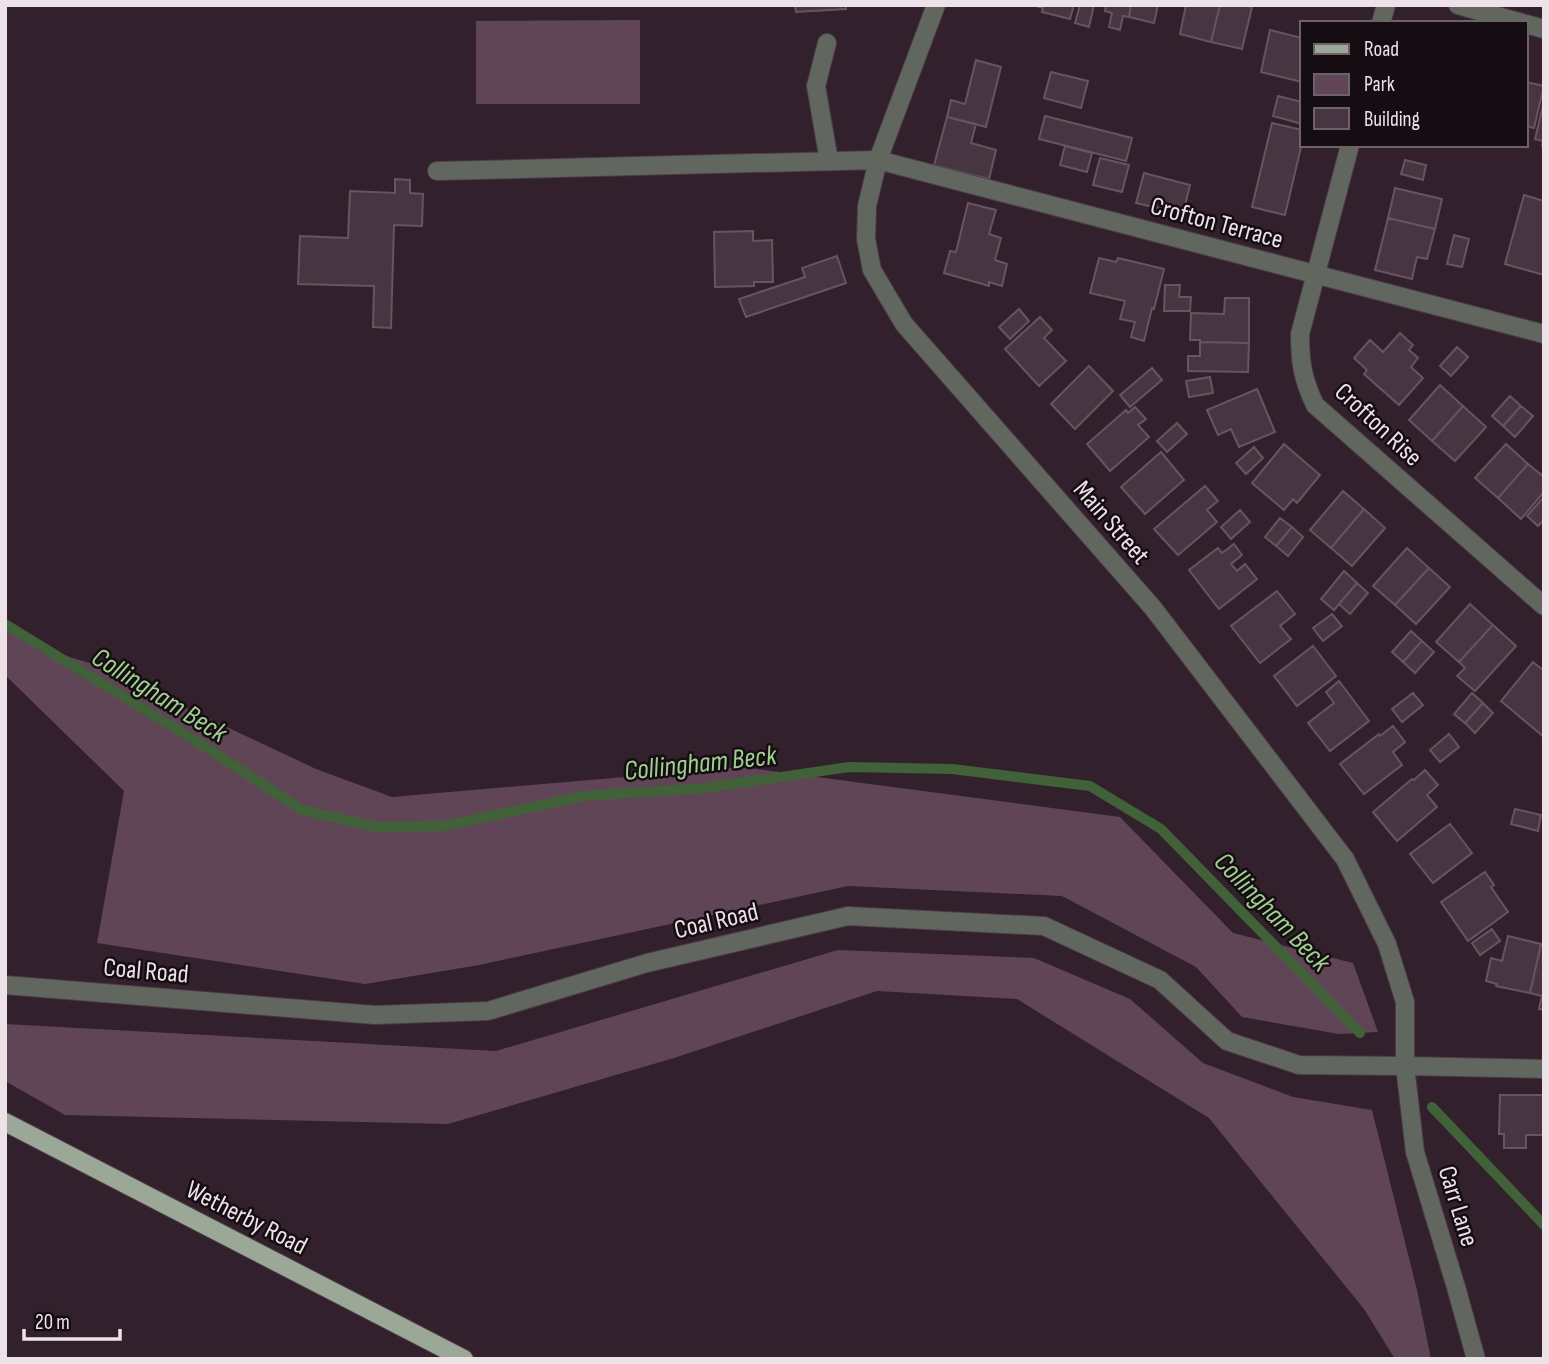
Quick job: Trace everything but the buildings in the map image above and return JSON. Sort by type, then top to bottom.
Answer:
[{"type":"main road","name":"Wetherby Road","points":[[5,1122],[464,1359]]},
{"type":"street","name":"Main Street","points":[[936,5],[878,160],[867,206],[866,239],[872,270],[904,324],[1153,608],[1345,859],[1387,944],[1405,1002],[1405,1066]]},
{"type":"street","points":[[1458,5],[1517,21]]},
{"type":"street","points":[[827,43],[816,86],[829,161]]},
{"type":"street","name":"Crofton Rise","points":[[1349,147],[1300,334],[1300,359],[1305,383],[1315,405],[1544,606]]},
{"type":"street","name":"Crofton Terrace","points":[[437,171],[878,160],[1544,334]]},
{"type":"street","name":"Coal Road","points":[[5,985],[375,1015],[488,1011],[647,963],[848,916],[1044,926],[1160,980],[1227,1041],[1299,1065],[1544,1069]]},
{"type":"street","name":"Carr Lane","points":[[1405,1066],[1415,1152],[1457,1287],[1476,1359]]},
{"type":"green space","points":[[640,20],[640,104],[476,104],[476,21]]},
{"type":"green space","points":[[5,627],[46,650],[93,664],[316,769],[392,797],[741,767],[1120,817],[1233,933],[1353,963],[1378,1032],[1339,1034],[1242,1017],[1196,967],[1062,896],[848,886],[479,965],[365,984],[97,943],[124,791],[5,675]]},
{"type":"green space","points":[[838,950],[1034,958],[1130,999],[1203,1063],[1293,1097],[1372,1110],[1417,1290],[1431,1359],[1395,1359],[1364,1309],[1209,1118],[1017,999],[877,991],[674,1058],[448,1124],[65,1115],[5,1081],[5,1024],[496,1051]]},
{"type":"waterway","name":"Collingham Beck","points":[[5,624],[201,744],[302,810],[377,827],[444,826],[584,796],[705,788],[849,767],[952,769],[1090,786],[1161,829],[1360,1033]]},
{"type":"waterway","name":"Collingham Beck","points":[[1432,1107],[1544,1225]]}]
